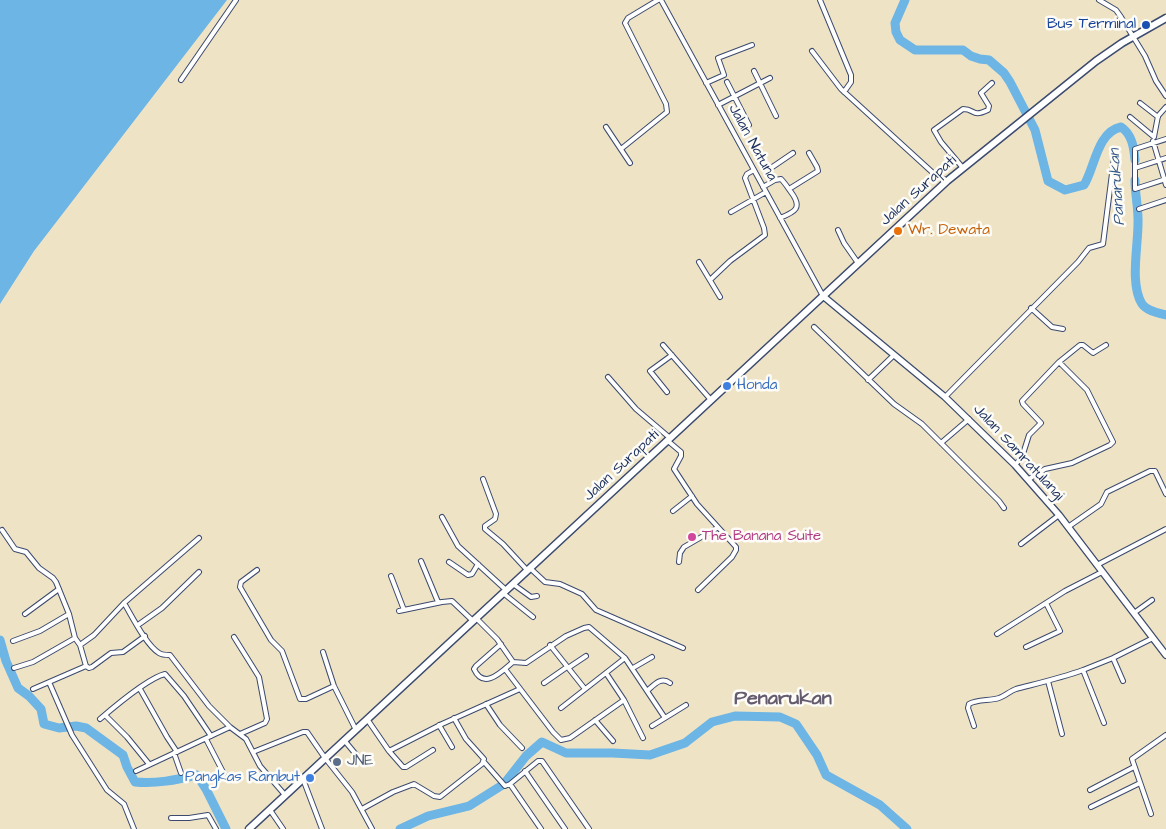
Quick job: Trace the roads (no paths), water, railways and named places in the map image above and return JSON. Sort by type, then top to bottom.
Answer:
[{"type":"highway","name":"Jalan Surapati","points":[[249,829],[947,181],[1096,61],[1166,18]]},
{"type":"main road","name":"Jalan Samratulangi","points":[[823,296],[945,397],[1029,479],[1166,655]]},
{"type":"street","points":[[181,80],[236,0]]},
{"type":"street","points":[[621,149],[667,112],[666,104],[625,23],[628,18],[660,0]]},
{"type":"street","name":"Jalan Natuna","points":[[660,0],[823,296]]},
{"type":"street","points":[[820,0],[851,76],[851,82],[844,92]]},
{"type":"street","points":[[1099,0],[1116,10],[1145,56],[1158,86],[1166,96]]},
{"type":"street","points":[[706,83],[724,75],[718,58],[752,45]]},
{"type":"street","points":[[812,51],[844,92],[932,172],[947,181]]},
{"type":"street","points":[[754,71],[776,116]]},
{"type":"street","points":[[718,105],[735,98],[770,78]]},
{"type":"street","points":[[727,82],[749,124]]},
{"type":"street","points":[[963,168],[941,142],[934,130],[963,109],[967,109],[975,114],[988,110],[989,106],[982,93],[992,83]]},
{"type":"street","points":[[1140,103],[1158,116]]},
{"type":"street","points":[[1166,107],[1158,116],[1153,143],[1166,186]]},
{"type":"street","points":[[1130,117],[1154,136]]},
{"type":"street","points":[[606,127],[630,163]]},
{"type":"street","points":[[1165,179],[1135,188],[1135,149],[1166,139]]},
{"type":"street","points":[[945,397],[1078,262],[1089,248],[1104,242],[1115,150]]},
{"type":"street","points":[[775,180],[768,170],[793,153]]},
{"type":"street","points":[[789,189],[818,171],[818,167],[809,153]]},
{"type":"street","points":[[1135,168],[1166,158]]},
{"type":"street","points":[[710,280],[730,261],[765,236],[764,228],[745,178],[747,174],[754,170]]},
{"type":"street","points":[[763,187],[775,180],[782,179],[796,199],[796,208],[791,213],[780,218]]},
{"type":"street","points":[[731,212],[766,192]]},
{"type":"street","points":[[1139,209],[1166,200]]},
{"type":"street","points":[[838,230],[844,243],[858,263]]},
{"type":"street","points":[[698,262],[720,297]]},
{"type":"street","points":[[1031,308],[1052,327],[1063,328]]},
{"type":"street","points":[[814,328],[894,404],[922,424],[1004,508]]},
{"type":"street","points":[[663,345],[711,400]]},
{"type":"street","points":[[1015,465],[1022,457],[1029,435],[1041,423],[1022,401],[1060,362],[1081,345],[1093,353],[1106,345]]},
{"type":"street","points":[[868,380],[894,354]]},
{"type":"street","points":[[667,392],[650,371],[672,355]]},
{"type":"street","points":[[1029,479],[1051,467],[1072,463],[1113,442],[1087,390],[1060,362]]},
{"type":"street","points":[[608,377],[636,409],[681,452],[674,471],[717,528],[736,547],[736,553],[698,590]]},
{"type":"street","points":[[941,443],[969,419]]},
{"type":"street","points":[[1068,527],[1101,504],[1107,492],[1150,471],[1155,471],[1166,494]]},
{"type":"street","points":[[483,478],[496,514],[495,519],[485,526],[485,529],[544,582],[560,584],[582,594],[596,610],[683,648]]},
{"type":"street","points":[[673,511],[692,496]]},
{"type":"street","points":[[1021,544],[1059,516]]},
{"type":"street","points":[[442,517],[458,546],[532,617]]},
{"type":"street","points":[[680,562],[680,554],[684,547],[717,528]]},
{"type":"street","points":[[1097,566],[1166,529]]},
{"type":"street","points":[[2,530],[14,548],[26,552],[39,568],[53,578],[69,614],[75,638],[80,645],[86,666]]},
{"type":"street","points":[[80,645],[94,635],[124,603],[199,538]]},
{"type":"street","points":[[420,561],[438,602]]},
{"type":"street","points":[[449,562],[468,575],[472,574],[478,564]]},
{"type":"street","points":[[258,570],[242,582],[240,587],[271,640],[282,650],[300,699],[302,701],[306,700],[334,686]]},
{"type":"street","points":[[138,624],[162,608],[199,572]]},
{"type":"street","points":[[997,634],[1066,591],[1102,572]]},
{"type":"street","points":[[391,576],[402,610],[452,601],[501,644],[513,662]]},
{"type":"street","points":[[513,584],[532,597],[537,596]]},
{"type":"street","points":[[24,614],[59,589]]},
{"type":"street","points":[[1134,613],[1152,600]]},
{"type":"street","points":[[124,603],[145,636],[159,653],[172,657],[209,706],[230,727],[246,739],[260,766],[285,795]]},
{"type":"street","points":[[1026,646],[1060,631],[1046,603]]},
{"type":"street","points":[[13,641],[40,632],[69,614]]},
{"type":"street","points":[[501,644],[474,669],[480,677],[494,678],[513,662],[526,663],[550,645],[580,629],[588,627],[625,658],[665,718]]},
{"type":"street","points":[[33,689],[86,666],[92,667],[111,654],[123,652],[145,636]]},
{"type":"street","points":[[234,637],[259,677],[267,719],[265,723],[240,734]]},
{"type":"street","points":[[14,668],[33,662],[75,638]]},
{"type":"street","points":[[974,726],[968,708],[970,702],[997,699],[1015,690],[1048,682],[1083,670],[1113,658],[1153,638]]},
{"type":"street","points":[[550,645],[585,689]]},
{"type":"street","points":[[323,652],[334,686],[356,730]]},
{"type":"street","points":[[544,683],[586,656]]},
{"type":"street","points":[[633,668],[652,657]]},
{"type":"street","points":[[561,708],[625,658]]},
{"type":"street","points":[[1113,658],[1123,681]]},
{"type":"street","points":[[505,669],[561,740],[570,738],[624,700]]},
{"type":"street","points":[[1083,670],[1104,723]]},
{"type":"street","points":[[606,674],[624,700],[643,738]]},
{"type":"street","points":[[100,719],[161,675],[166,675],[184,696],[211,736]]},
{"type":"street","points":[[647,690],[662,680],[670,684]]},
{"type":"street","points":[[49,682],[72,735],[107,790],[124,804],[134,829]]},
{"type":"street","points":[[1048,682],[1062,734]]},
{"type":"street","points":[[390,751],[439,725],[520,688]]},
{"type":"street","points":[[140,689],[175,753],[181,773]]},
{"type":"street","points":[[486,704],[500,725],[522,748]]},
{"type":"street","points":[[652,726],[686,705]]},
{"type":"street","points":[[105,715],[148,764]]},
{"type":"street","points":[[454,718],[466,739],[505,786],[538,761],[542,761],[589,829]]},
{"type":"street","points":[[368,719],[404,768],[433,750]]},
{"type":"street","points":[[595,720],[613,741]]},
{"type":"street","points":[[439,725],[452,747]]},
{"type":"street","points":[[136,771],[230,727]]},
{"type":"street","points":[[253,752],[305,731],[352,792],[372,829]]},
{"type":"street","points":[[1151,814],[1134,767],[1133,758],[1165,737]]},
{"type":"street","points":[[206,739],[224,774]]},
{"type":"street","points":[[344,740],[363,763]]},
{"type":"street","points":[[362,809],[412,784],[417,784],[434,796],[440,797],[484,762]]},
{"type":"street","points":[[1090,790],[1134,767]]},
{"type":"street","points":[[525,771],[565,829]]},
{"type":"street","points":[[303,778],[322,829]]},
{"type":"street","points":[[1091,807],[1140,783]]},
{"type":"street","points":[[510,784],[541,829]]},
{"type":"street","points":[[270,810],[283,829]]},
{"type":"street","points":[[171,818],[190,818],[208,815],[216,829]]},
{"type":"water","points":[[0,0],[227,0],[34,251],[0,304]]},
{"type":"waterway","name":"Panarukan","points":[[905,0],[895,23],[896,32],[900,40],[915,50],[963,50],[971,56],[989,60],[1004,73],[1035,130],[1048,181],[1065,190],[1084,185],[1102,143],[1113,130],[1121,127],[1130,137],[1135,160]]},
{"type":"waterway","name":"Panarukan","points":[[1135,180],[1138,219],[1135,274],[1138,295],[1142,304],[1147,308],[1166,315]]},
{"type":"waterway","points":[[0,640],[6,661],[18,688],[29,696],[41,709],[44,724],[59,728],[76,726],[86,728],[123,755],[135,782],[166,781],[197,775],[226,829]]},
{"type":"waterway","points":[[400,829],[428,816],[469,806],[504,784],[526,756],[542,742],[566,753],[650,755],[685,743],[712,722],[735,716],[780,717],[796,724],[817,755],[826,775],[880,805],[907,829]]},
{"type":"place","name":"Bus Terminal","points":[[1146,25]]},
{"type":"place","name":"Wr. Dewata","points":[[898,231]]},
{"type":"place","name":"Honda","points":[[727,386]]},
{"type":"place","name":"The Banana Suite","points":[[692,537]]},
{"type":"place","name":"JNE","points":[[337,762]]},
{"type":"place","name":"Pangkas Rambut","points":[[310,778]]},
{"type":"district","name":"Penarukan","points":[[783,700]]}]
